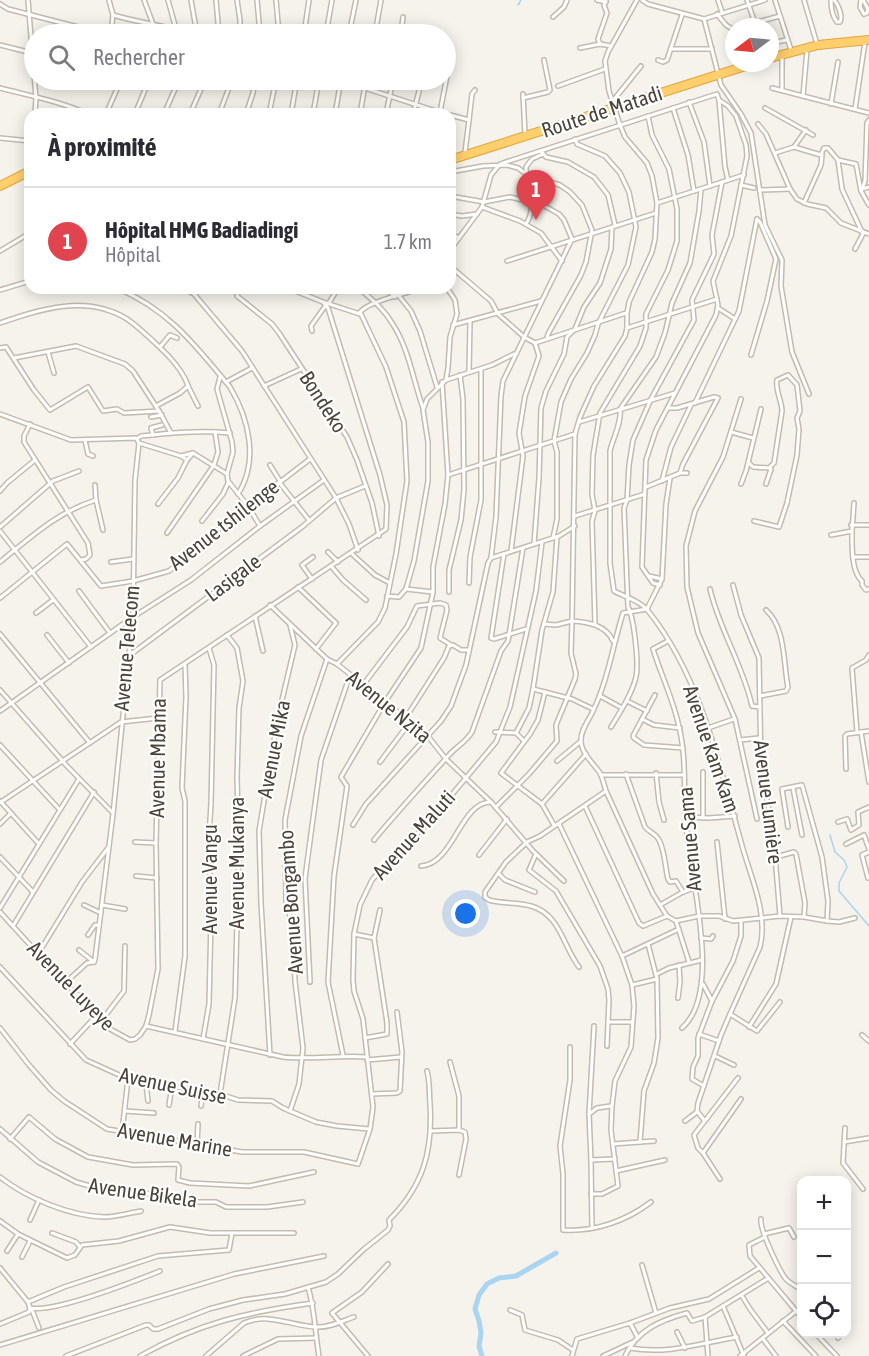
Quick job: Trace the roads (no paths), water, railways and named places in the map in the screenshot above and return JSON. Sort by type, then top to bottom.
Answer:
[{"type":"highway","points":[[779,56],[818,45],[867,40]]},
{"type":"highway","name":"Route de Matadi","points":[[456,158],[613,105],[728,72]]},
{"type":"highway","points":[[0,186],[24,174]]},
{"type":"street","points":[[28,0],[28,14],[31,24]]},
{"type":"street","points":[[108,0],[113,15],[112,24]]},
{"type":"street","points":[[113,15],[144,24],[153,24],[144,0]]},
{"type":"street","points":[[168,0],[175,24]]},
{"type":"street","points":[[191,0],[195,24]]},
{"type":"street","points":[[216,0],[218,24]]},
{"type":"street","points":[[237,0],[239,24]]},
{"type":"street","points":[[256,0],[259,24]]},
{"type":"street","points":[[276,0],[278,24]]},
{"type":"street","points":[[305,24],[309,0]]},
{"type":"street","points":[[328,24],[332,0]]},
{"type":"street","points":[[351,24],[356,0]]},
{"type":"street","points":[[377,24],[381,0]]},
{"type":"street","points":[[553,17],[564,7],[567,0]]},
{"type":"street","points":[[597,0],[606,1],[604,5],[607,13],[598,39],[600,44]]},
{"type":"street","points":[[496,807],[557,741],[556,725],[576,674],[571,653],[575,434],[594,386],[618,349],[627,328],[629,302],[652,252],[655,239],[657,203],[650,169],[625,137],[613,105],[605,69],[606,56],[637,0]]},
{"type":"street","points":[[642,0],[648,4],[704,19],[721,10],[765,0]]},
{"type":"street","points":[[719,0],[721,10]]},
{"type":"street","points":[[747,0],[753,18]]},
{"type":"street","points":[[775,0],[791,52]]},
{"type":"street","points":[[804,0],[818,45]]},
{"type":"street","points":[[833,0],[837,4],[842,19],[840,22],[835,20],[831,9],[833,0]]},
{"type":"street","points":[[0,4],[8,9],[66,24]]},
{"type":"street","points":[[658,60],[666,62],[682,14]]},
{"type":"street","points":[[717,14],[725,24]]},
{"type":"street","points":[[773,18],[780,16]]},
{"type":"street","points":[[402,24],[403,17]]},
{"type":"street","points":[[704,19],[721,85],[741,114],[751,134],[765,225],[782,260],[781,286],[792,352],[809,394]]},
{"type":"street","points":[[779,41],[787,40]]},
{"type":"street","points":[[855,109],[867,40]]},
{"type":"street","points":[[580,48],[600,44],[611,46]]},
{"type":"street","points":[[0,45],[24,51]]},
{"type":"street","points":[[803,96],[807,48]]},
{"type":"street","points":[[671,49],[712,49]]},
{"type":"street","points":[[782,55],[782,90]]},
{"type":"street","points":[[525,136],[523,96],[550,90],[544,60]]},
{"type":"street","points":[[831,104],[838,62]]},
{"type":"street","points":[[613,105],[642,66]]},
{"type":"street","points":[[558,86],[605,69]]},
{"type":"street","points":[[0,88],[60,102],[74,108]]},
{"type":"street","points":[[772,88],[869,113]]},
{"type":"street","points":[[35,90],[35,108]]},
{"type":"street","points":[[108,108],[115,90]]},
{"type":"street","points":[[137,108],[145,90]]},
{"type":"street","points":[[166,108],[174,90]]},
{"type":"street","points":[[193,108],[201,90]]},
{"type":"street","points":[[221,108],[228,90]]},
{"type":"street","points":[[248,108],[253,90]]},
{"type":"street","points":[[270,108],[274,90]]},
{"type":"street","points":[[292,108],[295,90]]},
{"type":"street","points":[[314,108],[317,90]]},
{"type":"street","points":[[336,108],[339,90]]},
{"type":"street","points":[[361,108],[364,90]]},
{"type":"street","points":[[370,90],[424,108]]},
{"type":"street","points":[[387,108],[391,90]]},
{"type":"street","points":[[414,108],[419,90]]},
{"type":"street","points":[[441,108],[444,90]]},
{"type":"street","points":[[464,155],[472,94],[475,90]]},
{"type":"street","points":[[456,171],[500,164],[542,152],[575,139],[717,94],[728,180]]},
{"type":"street","points":[[660,585],[653,582],[642,567],[645,466],[650,446],[718,308],[713,281],[730,236],[747,156],[744,136],[734,112],[719,100]]},
{"type":"street","points":[[689,102],[704,142],[710,186]]},
{"type":"street","points":[[673,108],[688,155],[694,191]]},
{"type":"street","points":[[765,108],[813,135]]},
{"type":"street","points":[[595,624],[592,521],[595,511],[592,494],[593,455],[600,412],[640,346],[646,314],[674,255],[677,228],[675,197],[667,162],[652,135],[648,116]]},
{"type":"street","points":[[456,117],[469,120]]},
{"type":"street","points":[[862,190],[869,120]]},
{"type":"street","points":[[758,123],[766,134],[796,199],[826,208],[841,223],[869,234]]},
{"type":"street","points":[[794,147],[806,130]]},
{"type":"street","points":[[0,138],[24,140]]},
{"type":"street","points":[[516,733],[529,708],[555,577],[558,452],[554,441],[563,395],[591,344],[598,324],[628,265],[636,227],[629,192],[620,172],[604,156],[578,144],[575,139]]},
{"type":"street","points":[[775,153],[794,147],[822,155]]},
{"type":"street","points":[[804,203],[821,165],[824,148],[827,148],[838,160],[856,164],[862,190],[869,205]]},
{"type":"street","points":[[526,224],[531,213],[531,195],[526,167],[542,152]]},
{"type":"street","points":[[534,544],[540,418],[546,391],[564,354],[566,341],[600,283],[611,249],[614,226],[608,195],[594,177],[568,162],[549,158],[542,152]]},
{"type":"street","points":[[838,160],[838,174],[842,189],[863,232]]},
{"type":"street","points":[[500,164],[518,168],[526,175],[553,182],[570,192],[582,205],[592,232],[581,275],[547,339]]},
{"type":"street","points":[[456,242],[483,204],[491,175],[500,164]]},
{"type":"street","points":[[657,203],[744,175]]},
{"type":"street","points":[[611,727],[637,674],[631,612],[628,607],[624,508],[627,500],[633,440],[651,399],[691,326],[694,316],[692,307],[694,294],[714,254],[712,235],[722,182]]},
{"type":"street","points":[[741,185],[754,188]]},
{"type":"street","points":[[862,190],[869,187]]},
{"type":"street","points":[[628,598],[612,588],[609,507],[610,451],[621,414],[620,409],[656,357],[667,327],[672,303],[690,263],[701,189]]},
{"type":"street","points":[[760,190],[790,189]]},
{"type":"street","points":[[456,197],[483,204],[526,224],[541,233],[563,261]]},
{"type":"street","points":[[354,825],[366,804],[445,717],[466,666],[491,558],[496,517],[503,381],[572,239],[559,214],[543,205],[506,197],[483,204]]},
{"type":"street","points":[[507,261],[656,213]]},
{"type":"street","points":[[456,215],[477,214]]},
{"type":"street","points":[[662,481],[664,467],[676,432],[739,311],[758,219],[776,260],[751,355]]},
{"type":"street","points":[[855,249],[863,232]]},
{"type":"street","points":[[0,251],[24,237]]},
{"type":"street","points":[[456,271],[491,302],[498,314],[524,337],[535,343],[539,356],[525,396],[519,433],[522,452],[519,496],[511,551]]},
{"type":"street","points":[[0,290],[24,283]]},
{"type":"street","points":[[131,294],[168,317],[186,334],[226,382],[242,409],[250,452],[246,481],[238,494]]},
{"type":"street","points":[[194,294],[219,321],[252,368],[336,498],[349,524],[358,550]]},
{"type":"street","name":"Bondeko","points":[[238,294],[237,296],[272,324],[347,437],[366,485],[379,536]]},
{"type":"street","points":[[306,294],[360,314],[386,367],[404,422],[406,443],[407,481],[385,608],[378,622],[338,664]]},
{"type":"street","points":[[312,330],[310,326],[333,294]]},
{"type":"street","points":[[366,294],[393,324],[402,340],[423,410],[428,442],[428,482],[414,561],[406,589],[399,597],[387,596]]},
{"type":"street","points":[[393,294],[411,311],[420,331],[437,387]]},
{"type":"street","points":[[360,314],[364,308],[405,294]]},
{"type":"street","points":[[343,1055],[328,982],[334,876],[347,786],[341,777],[385,702],[421,648],[433,592],[433,567],[448,475],[444,381],[448,368],[450,337],[457,314],[455,300],[451,294]]},
{"type":"street","points":[[627,328],[717,299]]},
{"type":"street","points":[[453,325],[541,301]]},
{"type":"street","points":[[326,303],[351,378],[387,505],[388,525],[379,536]]},
{"type":"street","points":[[0,323],[61,305],[93,308],[119,315],[160,347],[185,377],[198,406]]},
{"type":"street","points":[[718,308],[735,319]]},
{"type":"street","points":[[535,343],[627,313]]},
{"type":"street","points":[[469,372],[470,322]]},
{"type":"street","points":[[160,347],[170,335],[177,338]]},
{"type":"street","points":[[14,358],[76,346],[125,364],[133,371],[171,433]]},
{"type":"street","points":[[0,348],[6,347],[50,410],[89,387],[103,411],[117,409],[124,414],[160,413]]},
{"type":"street","points":[[48,352],[54,373]]},
{"type":"street","points":[[423,410],[428,399],[444,381],[504,360],[515,353]]},
{"type":"street","points":[[226,382],[252,368]]},
{"type":"street","points":[[264,386],[302,369]]},
{"type":"street","points":[[469,583],[470,557],[481,506],[483,384],[481,369]]},
{"type":"street","points":[[449,592],[449,570],[462,513],[464,490],[463,399],[460,375]]},
{"type":"street","points":[[754,520],[779,527],[787,502],[797,455],[799,429],[797,418],[800,411],[797,385],[789,375],[777,380],[776,384],[782,403],[781,422],[776,458],[766,484]]},
{"type":"street","points":[[202,521],[223,494],[228,481],[227,474],[233,452],[217,389],[220,377]]},
{"type":"street","points":[[156,406],[188,386]]},
{"type":"street","points":[[579,422],[675,393]]},
{"type":"street","points":[[668,408],[714,396],[718,398],[680,473]]},
{"type":"street","points":[[741,399],[723,457],[695,511],[687,546],[688,593],[695,623],[735,719],[757,819]]},
{"type":"street","points":[[741,484],[760,409]]},
{"type":"street","points":[[151,417],[160,413]]},
{"type":"street","points":[[0,414],[71,440],[138,441],[187,460]]},
{"type":"street","points":[[0,598],[67,544],[81,560],[87,559],[90,555],[88,543],[23,439],[30,424]]},
{"type":"street","points":[[153,435],[151,428],[162,425]]},
{"type":"street","points":[[167,533],[214,465],[218,452],[214,432]]},
{"type":"street","points":[[731,432],[753,438]]},
{"type":"street","points":[[138,441],[153,435],[171,433],[230,433]]},
{"type":"street","points":[[448,475],[575,434]]},
{"type":"street","points":[[85,440],[88,454],[93,456]]},
{"type":"street","name":"Avenue Telecom","points":[[105,855],[113,814],[133,617],[135,480],[138,441]]},
{"type":"street","points":[[181,456],[193,453],[227,474]]},
{"type":"street","points":[[158,504],[193,453]]},
{"type":"street","name":"Avenue tshilenge","points":[[81,560],[99,584],[105,586],[170,571],[248,506],[310,459]]},
{"type":"street","points":[[0,491],[35,460]]},
{"type":"street","points":[[748,463],[757,468],[771,468]]},
{"type":"street","points":[[270,465],[293,502],[309,520]]},
{"type":"street","points":[[80,471],[51,483],[0,529],[91,647]]},
{"type":"street","points":[[646,487],[680,473],[687,473]]},
{"type":"street","points":[[670,478],[660,585],[647,609],[622,613],[620,629],[613,641],[600,696],[583,731],[581,741],[586,754],[601,775],[606,791],[660,905],[667,916],[675,921],[679,929],[689,963]]},
{"type":"street","points":[[0,711],[133,617],[191,580],[324,480]]},
{"type":"street","points":[[228,481],[248,506],[260,526]]},
{"type":"street","points":[[95,484],[103,530]]},
{"type":"street","name":"Lasigale","points":[[128,654],[134,652],[336,498],[366,485]]},
{"type":"street","points":[[575,516],[645,494]]},
{"type":"street","points":[[0,562],[68,510],[96,500]]},
{"type":"street","points":[[854,503],[851,525],[853,557],[858,577],[866,590],[869,589]]},
{"type":"street","points":[[851,525],[869,525]]},
{"type":"street","points":[[491,558],[542,542],[567,532],[575,526]]},
{"type":"street","points":[[831,535],[852,531]]},
{"type":"street","name":"Avenue Mbama","points":[[146,1026],[158,969],[156,843],[160,680],[270,605],[379,536]]},
{"type":"street","name":"Avenue Maluti","points":[[370,1129],[372,1094],[363,1019],[353,980],[354,934],[360,906],[364,893],[372,880],[398,850],[426,825],[496,742],[510,707],[536,591],[542,542]]},
{"type":"street","points":[[374,840],[472,732],[501,651],[506,644],[523,548]]},
{"type":"street","points":[[328,552],[338,562]]},
{"type":"street","points":[[352,554],[375,575],[390,583]]},
{"type":"street","points":[[504,554],[491,638],[526,628]]},
{"type":"street","points":[[312,579],[302,565],[313,557]]},
{"type":"street","points":[[853,557],[869,557]]},
{"type":"street","points":[[111,562],[133,559]]},
{"type":"street","points":[[331,566],[366,600]]},
{"type":"street","points":[[649,576],[662,579]]},
{"type":"street","name":"Avenue Lumière","points":[[733,585],[741,615],[759,658],[761,768],[776,857],[780,916]]},
{"type":"street","points":[[298,588],[336,623],[316,649]]},
{"type":"street","points":[[406,589],[433,592]]},
{"type":"street","points":[[710,589],[715,609],[752,706],[760,707]]},
{"type":"street","points":[[79,591],[110,633]]},
{"type":"street","name":"Avenue Kam Kam","points":[[628,598],[647,609],[668,641],[695,692],[723,771],[764,930],[760,947],[719,1041],[697,1112]]},
{"type":"street","points":[[36,613],[54,600]]},
{"type":"street","points":[[363,685],[407,627],[416,607],[444,603],[447,610],[440,638],[461,650],[469,650]]},
{"type":"street","name":"Avenue Nzita","points":[[270,605],[327,659],[338,664],[427,735],[446,759],[496,807],[536,854],[564,881]]},
{"type":"street","points":[[760,696],[786,691],[788,687],[780,637],[774,619],[766,610]]},
{"type":"street","points":[[255,616],[263,651]]},
{"type":"street","points":[[544,624],[556,625],[572,621],[595,624],[608,633],[613,641]]},
{"type":"street","name":"Avenue Mika","points":[[270,1055],[259,831],[278,717],[295,645],[290,625]]},
{"type":"street","points":[[0,634],[90,743]]},
{"type":"street","points":[[47,635],[69,663]]},
{"type":"street","name":"Avenue Mukanya","points":[[220,1094],[233,1017],[238,935],[237,778],[239,708],[243,681],[237,648],[227,635]]},
{"type":"street","name":"Avenue Sama","points":[[668,641],[653,648],[680,728],[686,817],[699,916],[702,960],[700,995],[692,1017],[682,1028]]},
{"type":"street","points":[[405,719],[451,645]]},
{"type":"street","name":"Avenue Vangu","points":[[203,1039],[209,1004],[211,919],[208,835],[211,804],[214,665],[209,648]]},
{"type":"street","points":[[869,655],[866,660],[852,668],[859,732],[869,782]]},
{"type":"street","name":"Avenue Bongambo","points":[[290,1111],[299,1084],[302,1035],[295,981],[293,927],[286,902],[286,815],[301,736],[327,659]]},
{"type":"street","points":[[175,1031],[185,956],[182,788],[186,697],[184,664]]},
{"type":"street","points":[[310,982],[305,879],[307,863],[321,760],[350,675]]},
{"type":"street","points":[[533,689],[572,699],[594,710]]},
{"type":"street","points":[[0,690],[63,762],[113,814]]},
{"type":"street","points":[[545,692],[537,720],[530,734],[501,773],[542,804],[557,825],[622,956],[632,985],[631,1047],[615,1081],[612,1106],[611,1130],[617,1188],[603,1194],[591,1194]]},
{"type":"street","points":[[655,695],[633,736],[636,741],[644,745],[683,748]]},
{"type":"street","points":[[600,696],[622,708]]},
{"type":"street","points":[[626,700],[647,711]]},
{"type":"street","points":[[39,844],[0,802],[121,722],[158,718]]},
{"type":"street","points":[[642,719],[654,725],[680,728]]},
{"type":"street","points":[[708,728],[735,719]]},
{"type":"street","points":[[380,762],[410,722]]},
{"type":"street","points":[[846,769],[845,736],[869,731]]},
{"type":"street","points":[[495,732],[516,733],[524,741]]},
{"type":"street","points":[[740,740],[759,738]]},
{"type":"street","points":[[557,761],[581,741]]},
{"type":"street","points":[[0,745],[59,809]]},
{"type":"street","points":[[542,804],[586,754]]},
{"type":"street","points":[[703,772],[703,818]]},
{"type":"street","points":[[601,775],[656,773],[684,775]]},
{"type":"street","points":[[656,773],[658,802],[664,820]]},
{"type":"street","points":[[626,774],[645,827],[658,837],[661,843],[668,879],[670,882],[676,881],[683,892]]},
{"type":"street","points":[[0,910],[79,778]]},
{"type":"street","points":[[788,827],[782,789],[802,785],[805,790],[807,809],[817,832],[828,901],[827,921]]},
{"type":"street","points":[[793,788],[802,835]]},
{"type":"street","points":[[579,967],[561,932],[542,911],[529,906],[486,899],[485,892],[506,862],[527,842],[557,825],[606,791]]},
{"type":"street","points":[[13,926],[94,792]]},
{"type":"street","points":[[421,866],[434,863],[470,814],[481,804],[491,802]]},
{"type":"street","points":[[585,805],[641,926],[667,916]]},
{"type":"street","points":[[838,822],[847,819],[851,830],[859,825],[858,812],[869,807]]},
{"type":"street","points":[[0,824],[11,813]]},
{"type":"street","points":[[686,817],[735,816]]},
{"type":"street","points":[[479,855],[507,819]]},
{"type":"street","points":[[846,844],[864,835],[869,850],[862,855],[868,879]]},
{"type":"street","points":[[135,842],[156,843]]},
{"type":"street","points":[[717,842],[725,919]]},
{"type":"street","points":[[776,857],[796,853],[805,903],[804,917]]},
{"type":"street","points":[[536,854],[530,870],[556,891],[600,966],[608,988],[607,1046]]},
{"type":"street","points":[[94,962],[102,905],[105,855]]},
{"type":"street","points":[[38,954],[82,882],[105,855]]},
{"type":"street","points":[[0,857],[33,892]]},
{"type":"street","points":[[499,874],[505,880],[535,892]]},
{"type":"street","points":[[136,876],[156,878]]},
{"type":"street","points":[[660,905],[694,888]]},
{"type":"street","points":[[84,905],[101,913]]},
{"type":"street","points":[[102,905],[125,909]]},
{"type":"street","name":"Avenue Luyeye","points":[[0,910],[65,983],[119,1035],[130,1040],[137,1038],[146,1026]]},
{"type":"street","points":[[365,1038],[387,1034],[374,938],[380,910]]},
{"type":"street","points":[[675,921],[699,916],[719,916],[725,919],[741,920],[780,916],[804,917],[839,922],[855,918]]},
{"type":"street","points":[[749,1028],[776,984],[791,917]]},
{"type":"street","points":[[704,1086],[692,1079],[693,1067],[698,1056],[699,1034],[712,1001],[733,961],[741,936],[741,920]]},
{"type":"street","points":[[88,935],[95,925],[99,925]]},
{"type":"street","points":[[622,956],[679,929]]},
{"type":"street","points":[[354,934],[374,938]]},
{"type":"street","points":[[701,938],[711,939],[713,936]]},
{"type":"street","points":[[640,1142],[644,1091],[654,1063],[658,1038],[657,976],[648,944]]},
{"type":"street","points":[[70,1044],[98,1016],[104,1017],[124,991],[125,946]]},
{"type":"street","points":[[79,950],[94,962]]},
{"type":"street","points":[[632,985],[679,965],[702,960]]},
{"type":"street","points":[[65,983],[87,963],[94,962]]},
{"type":"street","points":[[678,998],[679,965]]},
{"type":"street","name":"Avenue Suisse","points":[[0,967],[70,1044],[93,1064],[129,1079],[220,1094],[238,1100],[272,1101],[316,1122],[370,1129]]},
{"type":"street","points":[[702,982],[712,1001]]},
{"type":"street","points":[[730,1014],[757,1031],[780,1002]]},
{"type":"street","points":[[372,1094],[400,1091],[401,1037],[397,1012]]},
{"type":"street","points":[[608,1022],[632,1022]]},
{"type":"street","points":[[146,1026],[270,1055],[302,1059],[343,1055],[367,1059],[401,1057]]},
{"type":"street","points":[[592,1228],[589,1114],[594,1026]]},
{"type":"street","name":"Avenue Marine","points":[[0,1028],[39,1077],[64,1101],[107,1129],[247,1152],[304,1152],[357,1164],[370,1129]]},
{"type":"street","points":[[699,1034],[719,1041]]},
{"type":"street","points":[[862,1035],[869,1041]]},
{"type":"street","points":[[570,1047],[570,1080],[560,1146],[563,1174],[562,1228],[564,1230],[599,1228],[633,1215],[651,1202]]},
{"type":"street","points":[[715,1056],[734,1065]]},
{"type":"street","points":[[450,1062],[459,1096],[459,1130]]},
{"type":"street","points":[[66,1356],[146,1325],[158,1329],[209,1309],[243,1300],[285,1294],[326,1282],[338,1274],[388,1230],[389,1220],[405,1204],[419,1180],[429,1147],[431,1131],[427,1071]]},
{"type":"street","points":[[720,1179],[704,1153],[698,1148],[693,1136],[738,1078]]},
{"type":"street","points":[[122,1132],[129,1079]]},
{"type":"street","points":[[147,1083],[148,1101]]},
{"type":"street","points":[[169,1105],[172,1086]]},
{"type":"street","points":[[201,1106],[203,1091]]},
{"type":"street","points":[[704,1153],[741,1099]]},
{"type":"street","points":[[589,1114],[597,1108],[612,1106]]},
{"type":"street","points":[[125,1111],[154,1113]]},
{"type":"street","points":[[685,1121],[697,1112],[704,1120]]},
{"type":"street","points":[[10,1138],[29,1117],[55,1138],[88,1157],[133,1165],[177,1164],[179,1167],[178,1180],[190,1183],[249,1186],[314,1172]]},
{"type":"street","points":[[198,1124],[198,1145]]},
{"type":"street","points":[[845,1128],[843,1163],[863,1189]]},
{"type":"street","name":"Avenue Bikela","points":[[0,1129],[38,1162],[76,1182],[100,1189],[183,1197],[196,1202],[216,1202],[226,1207],[267,1207],[303,1202]]},
{"type":"street","points":[[431,1131],[459,1130],[465,1132],[466,1139],[459,1175]]},
{"type":"street","points":[[844,1142],[869,1138]]},
{"type":"street","points":[[614,1144],[654,1141]]},
{"type":"street","points":[[591,1160],[615,1159]]},
{"type":"street","points":[[616,1171],[665,1160]]},
{"type":"street","points":[[0,1177],[15,1188],[39,1200],[76,1214],[103,1217],[141,1211]]},
{"type":"street","points":[[30,1220],[39,1200]]},
{"type":"street","points":[[761,1219],[764,1235],[786,1280],[797,1287]]},
{"type":"street","points":[[0,1221],[30,1241],[67,1258],[75,1256],[80,1247],[84,1245],[119,1241],[170,1227],[210,1233],[294,1233]]},
{"type":"street","points":[[723,1306],[737,1337],[742,1355],[795,1312],[767,1279],[750,1256],[747,1248],[764,1235],[789,1228],[794,1237]]},
{"type":"street","points":[[52,1233],[76,1242],[80,1247]]},
{"type":"street","points":[[0,1324],[64,1287],[158,1256],[229,1250],[232,1233]]},
{"type":"street","points":[[7,1251],[18,1234]]},
{"type":"street","points":[[22,1257],[30,1241]]},
{"type":"street","points":[[0,1345],[234,1274],[324,1256]]},
{"type":"street","points":[[368,1356],[332,1313],[362,1292],[388,1264]]},
{"type":"street","points":[[642,1265],[656,1313]]},
{"type":"street","points":[[0,1268],[30,1306],[39,1328]]},
{"type":"street","points":[[572,1356],[578,1339],[656,1313],[709,1299],[759,1268]]},
{"type":"street","points":[[30,1306],[52,1306],[85,1298],[160,1271]]},
{"type":"street","points":[[603,1356],[636,1339],[651,1326],[675,1316],[688,1314],[692,1321],[705,1317],[767,1279]]},
{"type":"street","points":[[308,1286],[313,1302],[320,1356]]},
{"type":"street","points":[[742,1295],[750,1310],[768,1333]]},
{"type":"street","points":[[140,1356],[192,1329],[239,1316],[313,1302]]},
{"type":"street","points":[[510,1310],[522,1315],[525,1330],[558,1340],[573,1350]]},
{"type":"street","points":[[206,1356],[244,1323],[250,1321],[277,1320],[315,1327],[354,1317]]},
{"type":"street","points":[[705,1317],[708,1356]]},
{"type":"street","points":[[783,1321],[816,1356]]},
{"type":"street","points":[[630,1323],[636,1339]]},
{"type":"street","points":[[676,1332],[685,1347]]},
{"type":"street","points":[[630,1348],[655,1351],[737,1337]]},
{"type":"street","points":[[243,1356],[278,1339],[316,1338]]},
{"type":"street","points":[[820,1338],[837,1356]]},
{"type":"street","points":[[626,1356],[636,1339]]},
{"type":"street","points":[[763,1339],[776,1356]]},
{"type":"waterway","points":[[518,5],[521,0]]},
{"type":"waterway","points":[[830,835],[835,852],[844,860],[847,867],[839,883],[839,891],[869,926]]},
{"type":"waterway","points":[[482,1356],[479,1346],[481,1333],[475,1309],[479,1295],[487,1284],[499,1278],[516,1276],[556,1253]]},
{"type":"place","name":"Hôpital HMG Badiadingi","points":[[536,220]]}]
